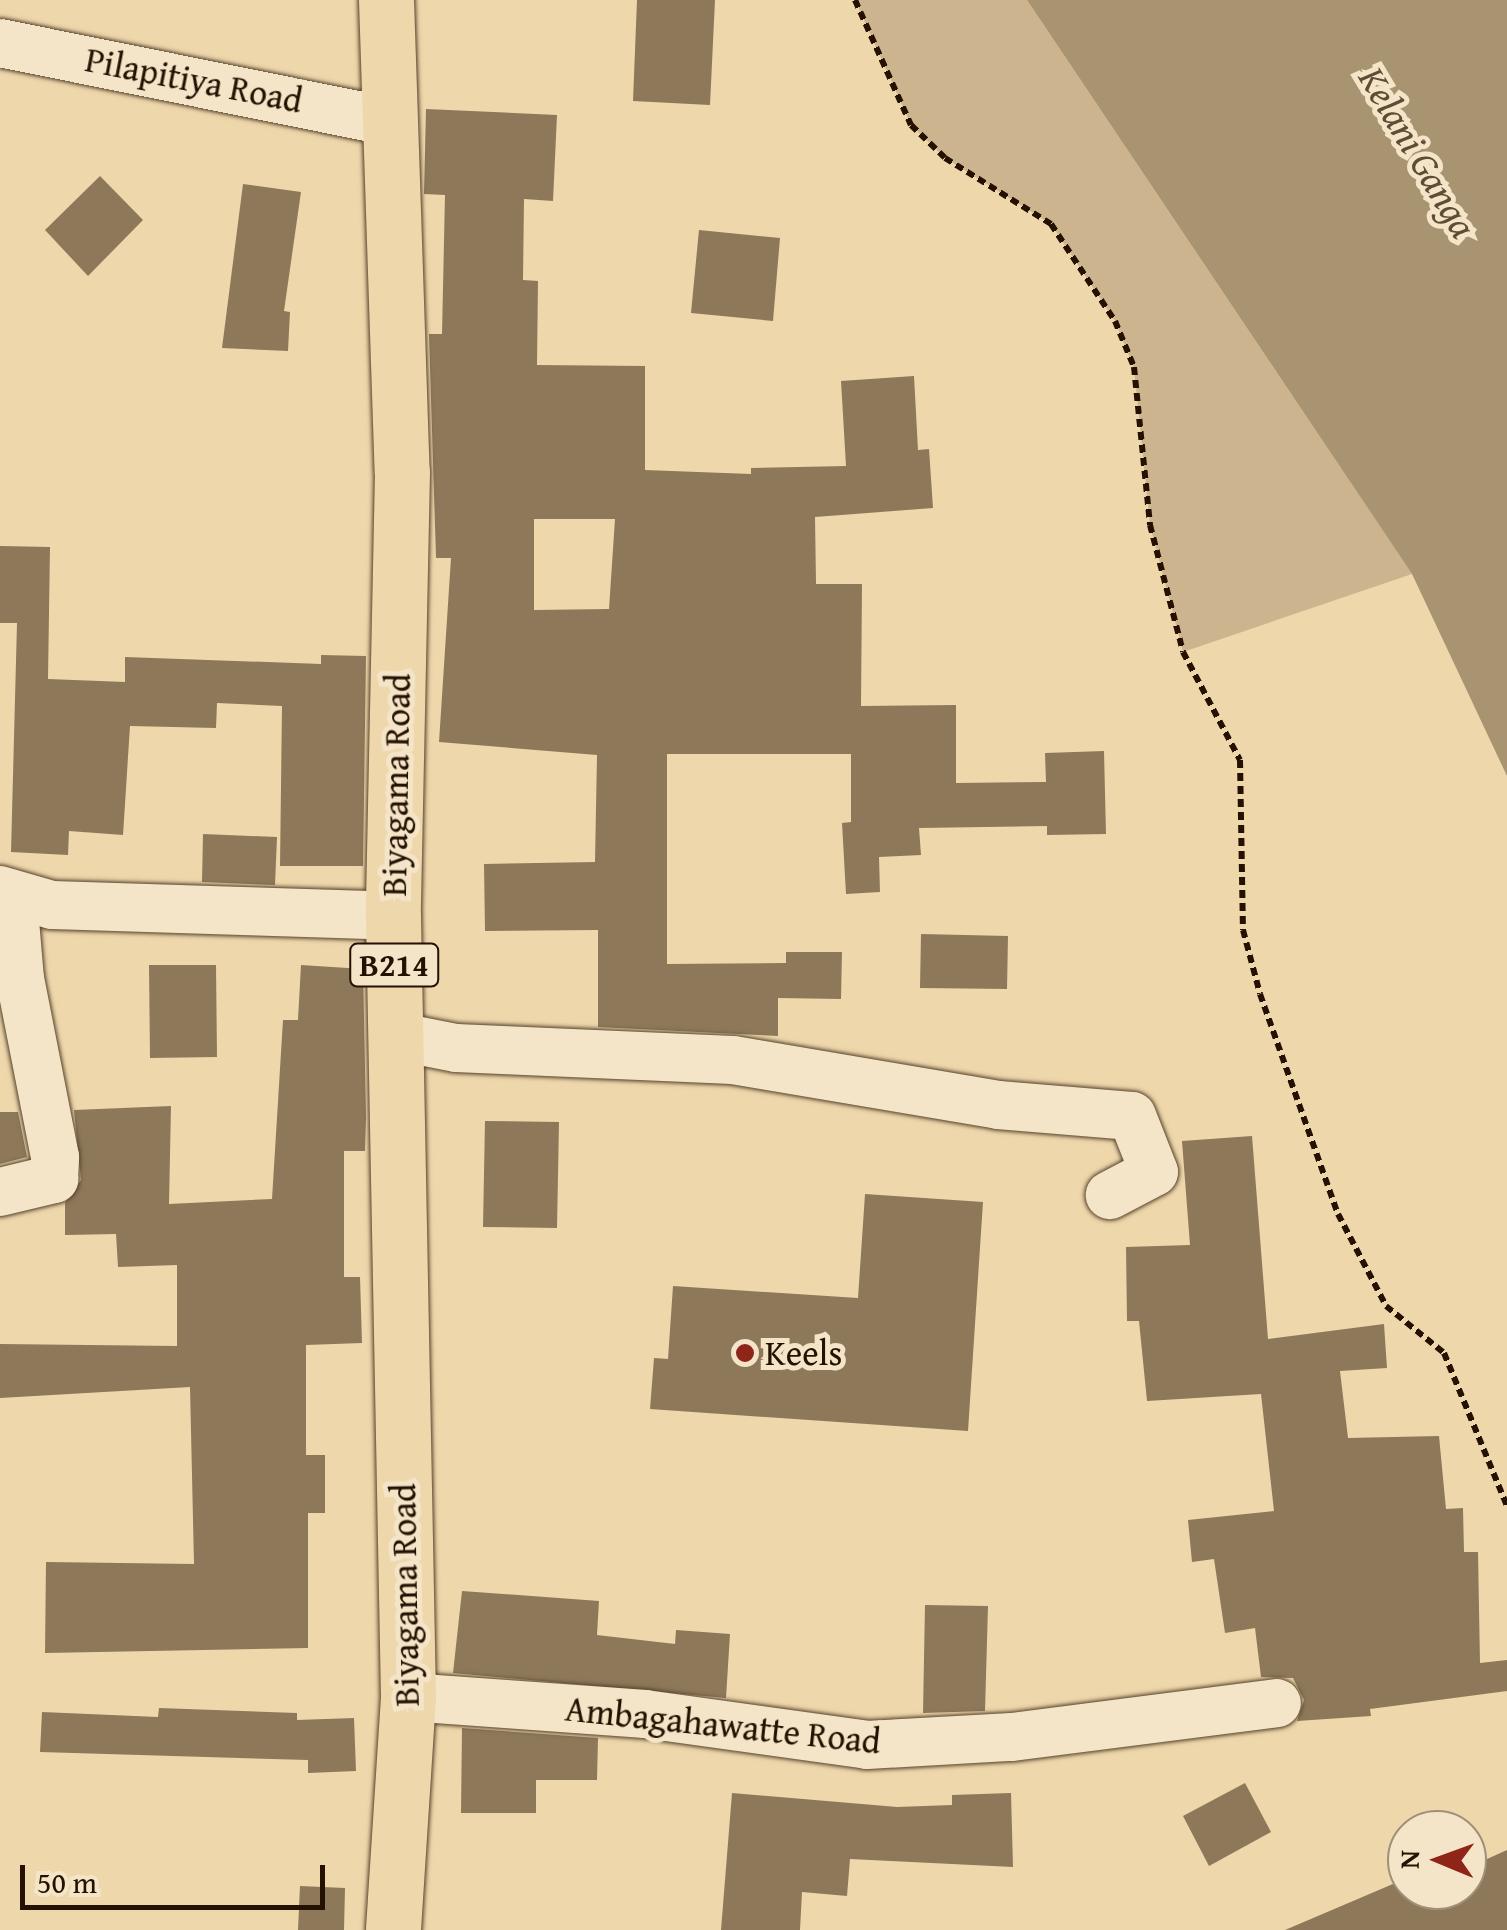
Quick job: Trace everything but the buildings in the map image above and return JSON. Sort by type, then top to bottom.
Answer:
[{"type":"main road","name":"Biyagama Road","points":[[386,0],[402,472],[393,916],[408,1697],[393,1930]]},
{"type":"street","name":"Pilapitiya Road","points":[[0,42],[388,122]]},
{"type":"street","points":[[0,1192],[54,1179],[56,1157],[7,894],[393,916]]},
{"type":"street","points":[[396,1036],[456,1048],[733,1060],[823,1070],[998,1105],[1132,1116],[1154,1172],[1110,1196]]},
{"type":"street","name":"Ambagahawatte Road","points":[[408,1697],[645,1714],[867,1745],[1012,1737],[1277,1703]]},
{"type":"path","points":[[855,0],[912,124],[944,158],[1051,224],[1116,321],[1134,368],[1150,525],[1183,652],[1240,760],[1243,930],[1260,994],[1338,1214],[1386,1306],[1444,1352],[1507,1506]]},
{"type":"shaded area","points":[[855,0],[1027,0],[1412,574],[1183,652],[1150,525],[1134,368],[1115,321],[1051,224],[945,158],[911,125]]},
{"type":"water","name":"Kelani Ganga","points":[[1027,0],[1507,0],[1507,776],[1412,574]]},
{"type":"place","name":"Keels","points":[[745,1353]]}]
